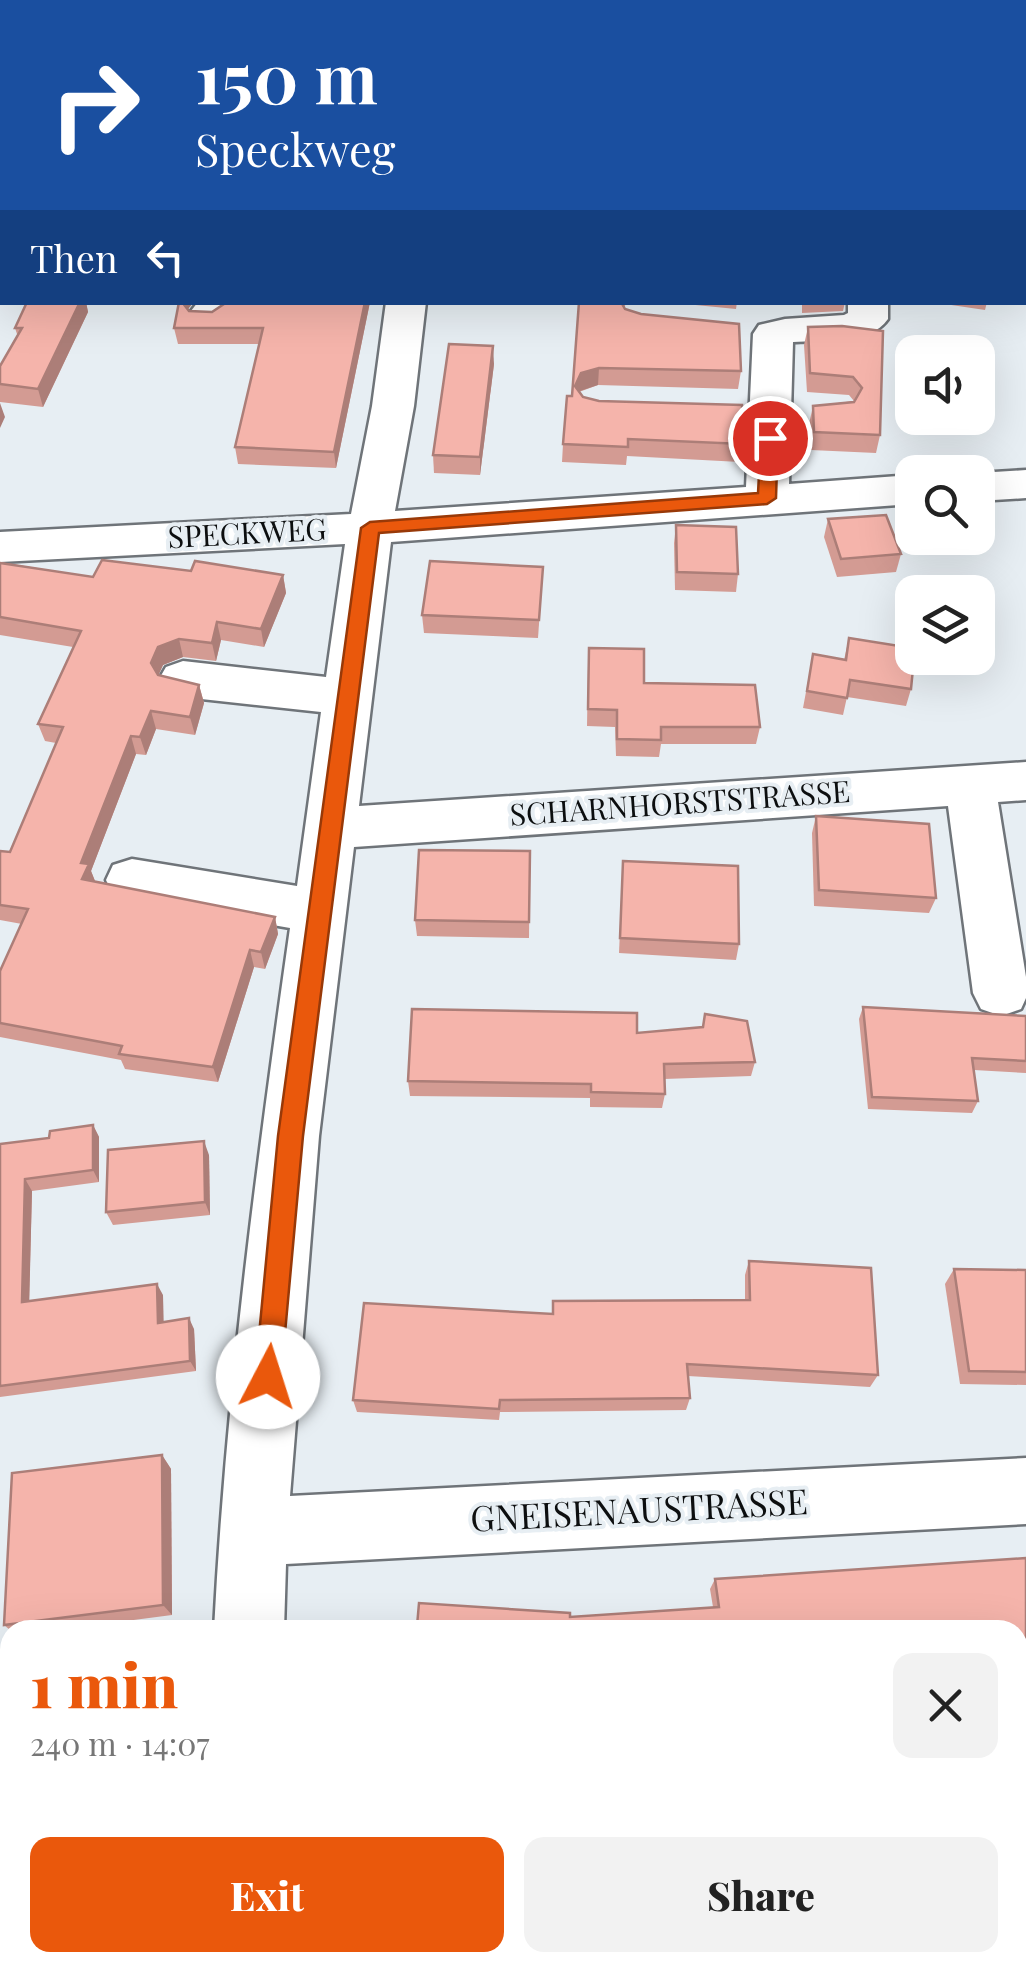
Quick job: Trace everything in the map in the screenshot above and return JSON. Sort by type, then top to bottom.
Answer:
[{"type":"street","points":[[249,1620],[253,1532],[290,1136],[370,528],[393,406],[406,305]]},
{"type":"street","points":[[767,498],[773,334],[795,326],[853,328],[868,319],[868,305]]},
{"type":"street","points":[[731,325],[784,330]]},
{"type":"street","points":[[995,486],[1026,484]]},
{"type":"street","name":"SPECKWEG","points":[[0,546],[370,528],[895,491]]},
{"type":"street","points":[[183,680],[350,697]]},
{"type":"street","name":"SCHARNHORSTSTRASSE","points":[[333,828],[1026,781]]},
{"type":"street","points":[[970,785],[1001,993]]},
{"type":"street","points":[[132,880],[322,912]]},
{"type":"street","name":"GNEISENAUSTRASSE","points":[[253,1532],[1026,1491]]},
{"type":"building","points":[[26,305],[79,305],[38,389],[0,384],[0,366],[22,328],[15,328]]},
{"type":"building","points":[[178,305],[189,311],[212,312],[222,305],[364,305],[334,452],[235,447],[263,328],[174,328]]},
{"type":"building","points":[[579,305],[623,305],[641,314],[739,324],[741,371],[599,368],[581,373],[575,386],[583,397],[599,401],[742,405],[743,444],[628,439],[628,447],[563,444],[567,396],[572,396]]},
{"type":"building","points":[[808,327],[883,331],[880,435],[814,432],[813,406],[854,402],[862,388],[853,377],[810,373]]},
{"type":"building","points":[[449,344],[493,346],[480,457],[433,455]]},
{"type":"building","points":[[886,515],[895,538],[895,554],[841,559],[828,519]]},
{"type":"building","points":[[676,525],[736,527],[738,574],[677,572]]},
{"type":"building","points":[[102,560],[191,571],[195,561],[283,575],[261,629],[217,622],[212,643],[179,639],[158,647],[151,663],[158,675],[199,685],[190,717],[151,711],[140,737],[131,736],[81,863],[89,864],[82,879],[275,917],[261,952],[250,950],[213,1067],[119,1054],[122,1046],[0,1023],[0,971],[28,909],[0,905],[0,851],[10,852],[63,727],[38,724],[81,631],[0,617],[0,563],[93,577]]},
{"type":"building","points":[[430,561],[543,567],[539,620],[422,615]]},
{"type":"building","points":[[849,638],[895,645],[895,675],[912,675],[911,689],[850,680],[847,698],[807,691],[813,654],[846,660]]},
{"type":"building","points":[[589,648],[644,649],[644,683],[755,685],[760,727],[661,727],[661,740],[617,739],[617,710],[588,709]]},
{"type":"building","points":[[816,816],[929,824],[936,898],[819,890]]},
{"type":"building","points":[[419,850],[530,851],[529,922],[415,920]]},
{"type":"building","points":[[623,861],[738,866],[739,944],[620,938]]},
{"type":"building","points":[[863,1007],[1026,1016],[1026,1061],[972,1058],[978,1101],[872,1097]]},
{"type":"building","points":[[412,1009],[637,1013],[637,1033],[703,1027],[705,1014],[747,1021],[755,1062],[664,1064],[665,1094],[591,1092],[591,1084],[408,1081]]},
{"type":"building","points":[[93,1125],[93,1170],[25,1179],[22,1302],[157,1284],[158,1323],[189,1318],[190,1361],[0,1386],[0,1144],[49,1138],[50,1131]]},
{"type":"building","points":[[204,1141],[205,1202],[106,1212],[108,1150]]},
{"type":"building","points":[[749,1261],[871,1268],[878,1375],[687,1364],[690,1398],[500,1400],[499,1409],[353,1400],[364,1303],[553,1314],[553,1301],[750,1300]]},
{"type":"building","points":[[954,1269],[1026,1270],[1026,1372],[969,1371]]},
{"type":"building","points":[[162,1455],[163,1605],[44,1620],[4,1620],[12,1473]]},
{"type":"building","points":[[1026,1558],[1026,1620],[418,1620],[419,1603],[570,1613],[570,1617],[719,1607],[715,1579]]},
{"type":"route","points":[[268,1377],[290,1136],[370,528],[767,498],[770,438]]}]
